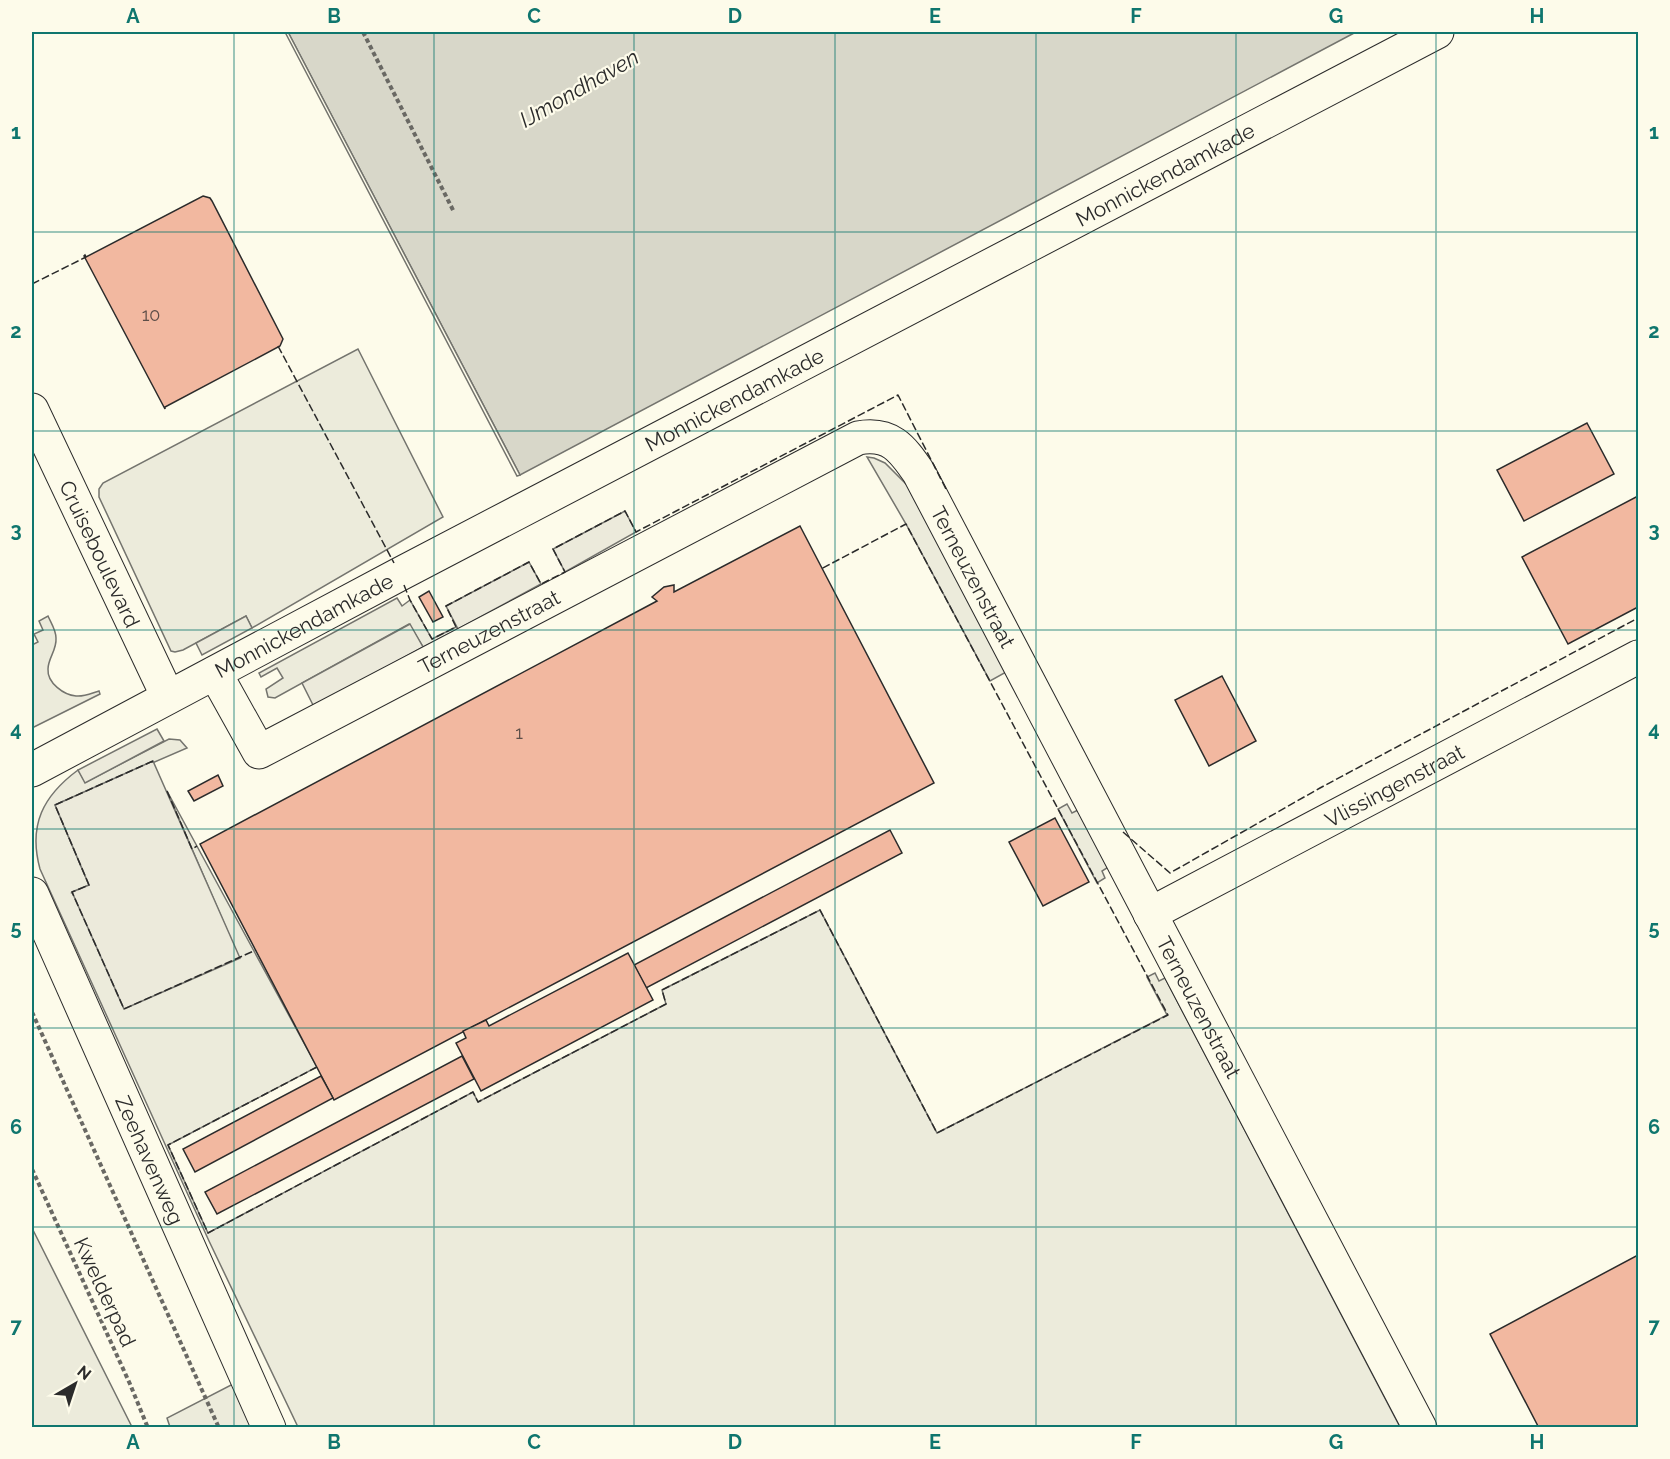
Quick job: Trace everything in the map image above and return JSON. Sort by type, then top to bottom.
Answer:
[{"type":"street","name":"Monnickendamkade","points":[[32,770],[400,574],[1437,32]]},
{"type":"street","name":"Cruiseboulevard","points":[[32,410],[168,697]]},
{"type":"street","name":"Terneuzenstraat","points":[[215,673],[259,752],[858,438],[874,435],[888,440],[907,456],[919,473],[1420,1428]]},
{"type":"street","name":"Vlissingenstraat","points":[[1150,914],[1638,657]]},
{"type":"street","name":"Zeehavenweg","points":[[32,894],[269,1428]]},
{"type":"path","points":[[363,32],[454,212]]},
{"type":"path","points":[[32,1011],[219,1428]]},
{"type":"path","name":"Kwelderpad","points":[[32,1169],[148,1428]]},
{"type":"shaded area","points":[[358,349],[443,517],[252,628],[246,616],[183,650],[171,651],[99,497],[99,489],[103,483]]},
{"type":"shaded area","points":[[867,457],[885,463],[911,489],[1008,671],[990,681],[906,524]]},
{"type":"shaded area","points":[[625,511],[636,532],[565,572],[553,549]]},
{"type":"shaded area","points":[[529,562],[541,584],[458,629],[446,606]]},
{"type":"shaded area","points":[[397,598],[402,606],[410,600],[432,639],[456,627],[458,629],[423,647],[409,624],[275,698],[268,697],[266,689],[283,678],[277,668],[261,677],[259,673]]},
{"type":"shaded area","points":[[48,616],[56,638],[48,665],[50,679],[62,691],[71,695],[82,696],[99,691],[100,694],[32,728],[32,645],[38,642],[34,634],[43,630],[39,621]]},
{"type":"shaded area","points":[[246,616],[252,628],[202,655],[196,643]]},
{"type":"shaded area","points":[[410,624],[423,647],[314,707],[302,683]]},
{"type":"shaded area","points":[[157,729],[164,741],[85,783],[78,770]]},
{"type":"shaded area","points":[[169,739],[180,740],[187,748],[55,805],[89,885],[72,893],[239,958],[167,791],[317,1067],[168,1145],[208,1233],[473,1092],[478,1102],[666,1004],[662,990],[820,910],[937,1133],[1167,1015],[1147,977],[1155,973],[1159,981],[1165,978],[1400,1427],[298,1427],[209,1241],[40,869],[37,853],[36,839],[41,813],[47,801],[66,780],[78,770],[86,782]]},
{"type":"shaded area","points":[[153,761],[240,958],[124,1009],[72,892],[89,885],[55,805]]},
{"type":"shaded area","points":[[1067,804],[1072,813],[1080,809],[1110,866],[1102,871],[1105,878],[1097,883],[1058,809]]},
{"type":"shaded area","points":[[32,1228],[132,1427],[32,1427]]},
{"type":"shaded area","points":[[233,1384],[256,1427],[170,1427],[167,1418]]},
{"type":"water","name":"IJmondhaven","points":[[288,32],[1356,32],[520,475]]},
{"type":"pier","points":[[285,32],[288,32],[520,475],[517,476]]},
{"type":"building","points":[[203,196],[212,201],[283,339],[280,346],[165,409],[84,256]]},
{"type":"building","points":[[1587,423],[1614,474],[1524,521],[1497,470]]},
{"type":"building","points":[[1638,496],[1638,607],[1568,644],[1522,557]]},
{"type":"building","points":[[800,526],[934,783],[334,1100],[200,844],[657,601],[652,597],[664,587],[674,585],[674,592]]},
{"type":"building","points":[[429,591],[443,617],[433,622],[419,597]]},
{"type":"building","points":[[1222,676],[1256,741],[1209,766],[1175,700]]},
{"type":"building","points":[[218,775],[223,786],[194,801],[188,791]]},
{"type":"building","points":[[1055,818],[1089,882],[1043,906],[1009,842]]},
{"type":"building","points":[[890,830],[902,853],[646,988],[634,965]]},
{"type":"building","points":[[628,953],[653,1000],[481,1091],[456,1043],[466,1038],[463,1031],[486,1020],[489,1026]]},
{"type":"building","points":[[462,1056],[474,1079],[217,1214],[205,1192]]},
{"type":"building","points":[[321,1076],[333,1098],[195,1172],[183,1149]]},
{"type":"building","points":[[1638,1255],[1638,1428],[1539,1428],[1490,1334]]},
{"type":"fence","points":[[32,284],[86,257]]},
{"type":"fence","points":[[278,346],[394,563]]},
{"type":"fence","points":[[404,585],[432,639],[456,627],[446,606],[529,562],[541,584],[565,572],[553,549],[625,511],[636,532],[898,395],[947,491]]},
{"type":"fence","points":[[317,1067],[168,1145],[208,1233],[473,1092],[478,1102],[666,1004],[662,990],[820,910],[937,1133],[1168,1015],[906,524],[821,569]]},
{"type":"fence","points":[[1123,832],[1170,873],[1320,788],[1638,618]]},
{"type":"fence","points":[[153,761],[55,805],[89,885],[72,892],[124,1009],[256,950]]},
{"type":"fence","points":[[167,791],[192,849],[197,846]]}]
